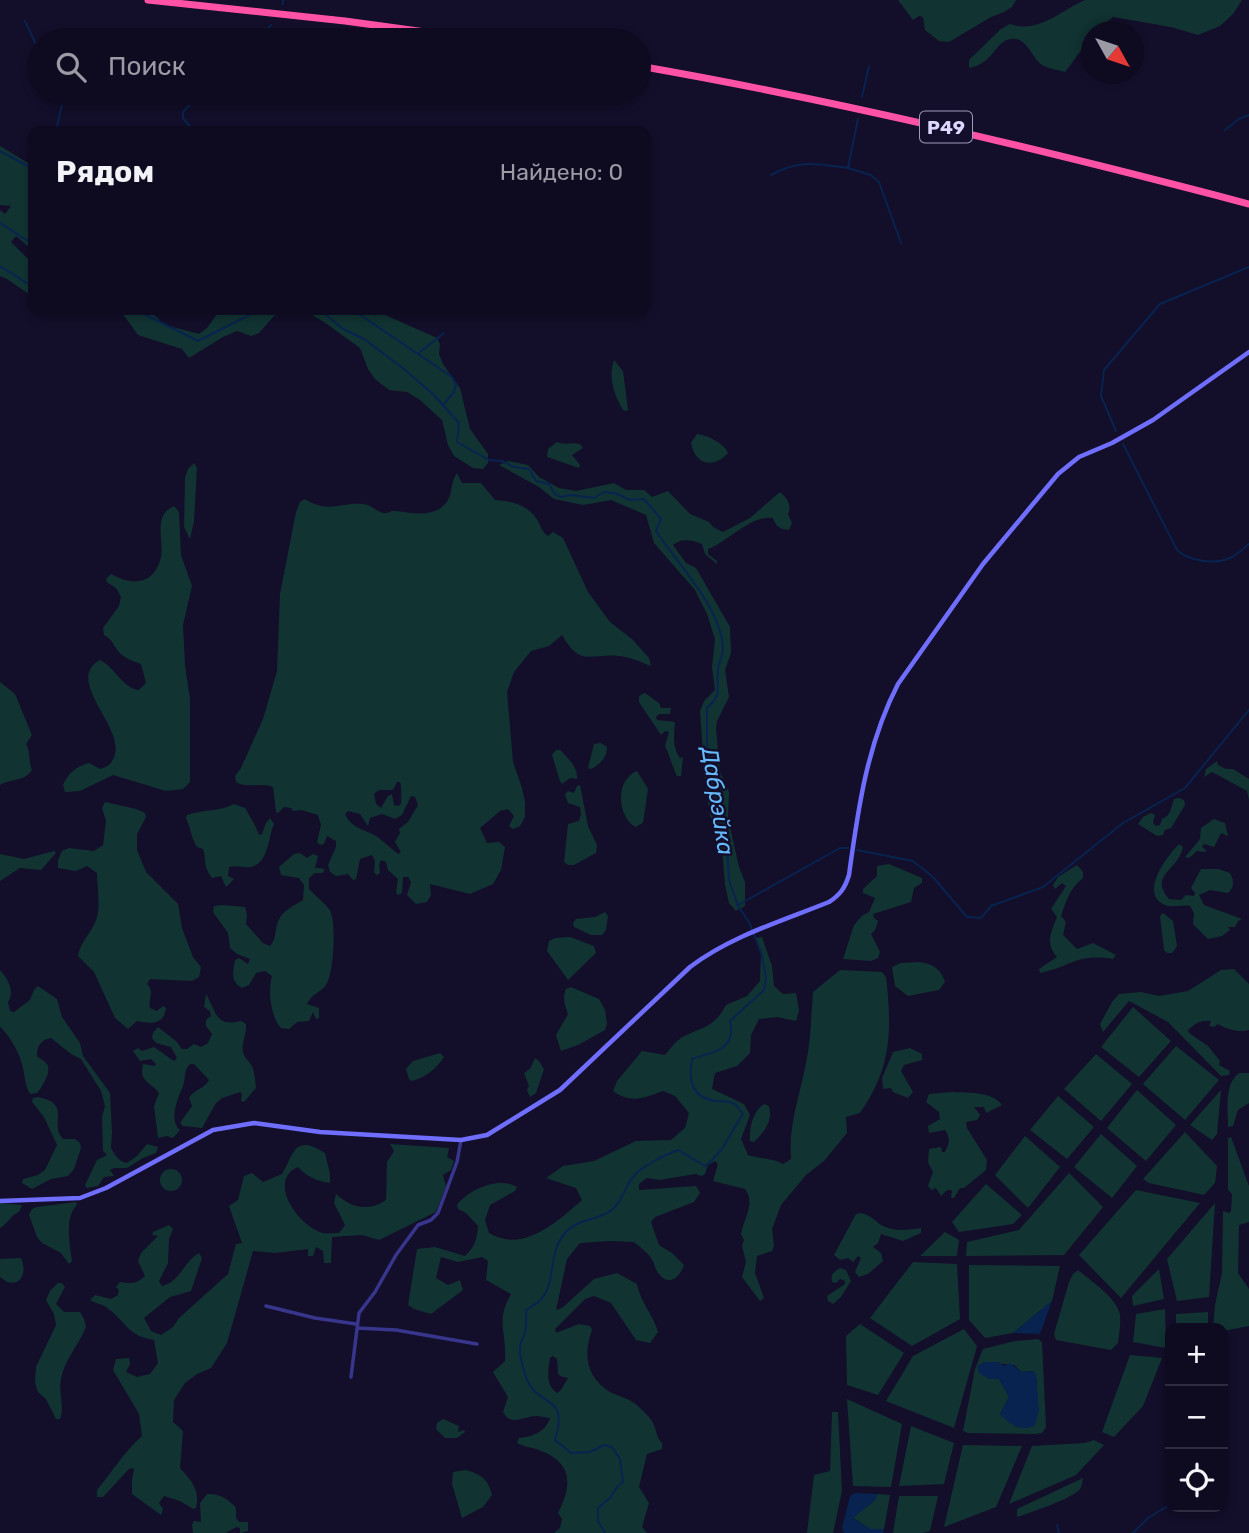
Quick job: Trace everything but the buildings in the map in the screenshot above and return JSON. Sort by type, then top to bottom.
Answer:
[{"type":"highway","points":[[148,0],[396,28]]},
{"type":"highway","name":"Р49","points":[[651,67],[924,122],[1249,204]]},
{"type":"street","points":[[0,1201],[80,1198],[106,1188],[213,1130],[254,1122],[320,1132],[461,1140],[486,1135],[560,1090],[690,967],[707,955],[747,935],[829,902],[845,888],[868,760],[887,706],[898,684],[982,564],[1058,474],[1079,457],[1112,443],[1153,420],[1249,352]]},
{"type":"street","points":[[351,1377],[357,1326],[362,1308],[418,1225],[431,1220],[438,1213],[457,1162],[461,1140]]},
{"type":"street","points":[[266,1306],[357,1326],[477,1344]]},
{"type":"green space","points":[[898,0],[1016,0],[1012,7],[949,42],[939,41],[925,30],[923,17],[919,16],[913,20]]},
{"type":"green space","points":[[1085,0],[1242,0],[1233,14],[1220,26],[1198,35],[1144,21],[1113,17],[1108,21],[1081,21],[1081,50],[1065,72],[1039,63],[1024,43],[1014,39],[1003,42],[983,62],[969,68],[969,60],[1001,29],[1010,24],[1030,26],[1049,20]]},
{"type":"green space","points":[[0,146],[28,163],[28,247],[16,236],[11,242],[28,259],[28,294],[0,276],[0,210],[5,214],[11,206],[0,205]]},
{"type":"green space","points":[[124,315],[154,315],[165,325],[199,334],[216,315],[278,315],[259,333],[251,336],[237,331],[189,358],[182,349],[138,335]]},
{"type":"green space","points":[[312,315],[385,315],[437,338],[443,364],[460,388],[470,429],[488,454],[488,463],[483,469],[473,468],[454,456],[448,445],[442,420],[407,392],[389,390],[375,379],[360,348]]},
{"type":"green space","points":[[614,360],[623,371],[628,410],[624,411],[613,386]]},
{"type":"green space","points":[[697,434],[715,440],[728,453],[711,463],[701,460],[696,456],[691,443]]},
{"type":"green space","points":[[557,442],[581,445],[583,448],[572,455],[580,465],[579,468],[547,457],[548,449]]},
{"type":"green space","points":[[508,461],[528,465],[539,477],[559,488],[576,491],[614,483],[626,490],[644,490],[652,497],[668,491],[690,514],[723,532],[750,518],[780,492],[788,502],[788,514],[792,523],[789,530],[779,527],[773,518],[756,521],[708,549],[708,554],[717,564],[705,554],[702,544],[687,540],[673,545],[686,563],[696,568],[730,627],[731,653],[725,670],[729,697],[716,729],[720,772],[729,792],[728,818],[745,882],[745,906],[736,911],[729,903],[721,836],[710,816],[705,781],[700,711],[704,701],[715,690],[712,667],[715,639],[695,590],[654,543],[646,515],[611,500],[583,505],[554,499],[539,487],[499,465]]},
{"type":"green space","points":[[194,463],[197,468],[194,521],[190,539],[184,527],[185,478]]},
{"type":"green space","points":[[457,473],[462,483],[481,483],[495,500],[523,506],[536,518],[548,536],[553,532],[563,538],[588,592],[610,622],[633,640],[649,658],[651,666],[623,657],[581,655],[575,652],[562,635],[549,646],[531,651],[514,672],[507,692],[513,762],[522,788],[525,817],[520,826],[513,829],[509,826],[514,816],[508,809],[500,811],[480,828],[487,843],[499,842],[505,847],[501,870],[493,884],[470,894],[430,884],[431,895],[427,902],[416,904],[407,895],[411,882],[408,877],[403,877],[402,893],[398,895],[398,879],[388,870],[386,862],[381,860],[380,873],[377,875],[374,872],[375,861],[372,855],[360,859],[356,879],[353,880],[348,874],[336,876],[330,872],[328,865],[336,841],[327,836],[324,844],[317,842],[321,825],[318,815],[284,807],[278,813],[273,787],[241,784],[236,782],[235,776],[263,719],[277,671],[280,594],[300,502],[305,499],[327,507],[363,504],[385,513],[394,511],[418,514],[436,510],[446,503]],"holes":[[[397,782],[401,784],[401,804],[394,805],[392,794],[381,808],[376,804],[374,794],[379,790],[393,790]],[[411,796],[415,797],[418,805],[408,822],[399,829],[400,833],[395,842],[401,852],[398,854],[379,838],[352,823],[345,814],[348,811],[360,814],[368,826],[370,818],[382,814],[395,819],[402,815]]]},
{"type":"green space","points":[[174,506],[179,512],[181,555],[192,586],[183,625],[190,699],[190,782],[183,789],[166,791],[113,775],[80,791],[65,792],[63,785],[73,771],[89,763],[103,768],[110,764],[115,754],[111,730],[91,691],[88,679],[91,668],[100,660],[128,686],[139,690],[146,683],[141,664],[124,656],[104,635],[103,628],[119,606],[121,597],[106,579],[111,574],[126,580],[140,581],[152,575],[160,561],[163,516]]},
{"type":"green space","points":[[0,682],[15,694],[32,735],[26,744],[32,770],[22,778],[0,785]]},
{"type":"green space","points":[[645,693],[659,703],[661,708],[671,708],[670,714],[659,714],[656,717],[657,720],[675,722],[677,754],[680,758],[683,757],[681,776],[677,776],[665,746],[669,732],[665,731],[661,735],[639,702],[639,696]]},
{"type":"green space","points":[[601,743],[607,747],[604,757],[600,763],[588,768],[594,744]]},
{"type":"green space","points":[[556,750],[560,750],[572,763],[577,779],[570,778],[562,784],[552,755]]},
{"type":"green space","points":[[1217,761],[1218,765],[1233,769],[1249,779],[1249,800],[1247,791],[1216,774],[1212,772],[1204,777],[1206,769]]},
{"type":"green space","points":[[637,771],[648,789],[643,823],[635,827],[625,814],[621,798],[625,782]]},
{"type":"green space","points":[[580,785],[588,826],[597,845],[596,853],[574,865],[568,865],[564,862],[568,824],[579,821],[581,814],[580,807],[568,803],[565,794],[568,791],[574,793]]},
{"type":"green space","points":[[1174,799],[1184,800],[1185,805],[1171,828],[1165,830],[1163,835],[1157,836],[1138,824],[1143,817],[1151,813],[1155,815],[1153,823],[1160,825],[1169,813]]},
{"type":"green space","points":[[105,802],[145,813],[146,817],[137,834],[137,850],[146,872],[178,904],[182,928],[193,957],[201,967],[199,977],[192,981],[150,979],[147,984],[151,992],[150,1008],[157,1011],[163,1006],[166,1008],[165,1014],[156,1022],[137,1021],[128,1029],[115,1018],[94,972],[78,956],[97,915],[97,873],[87,866],[76,871],[58,868],[62,851],[69,848],[94,851],[103,845],[106,821],[102,808]]},
{"type":"green space","points":[[234,804],[245,808],[259,835],[270,818],[274,824],[265,855],[257,865],[251,867],[229,867],[228,876],[234,879],[226,887],[221,876],[212,878],[209,873],[203,849],[195,844],[186,818],[193,813]]},
{"type":"green space","points":[[1214,819],[1225,823],[1228,836],[1221,833],[1214,847],[1204,844],[1202,847],[1205,852],[1197,851],[1189,858],[1185,857],[1200,839],[1201,828]]},
{"type":"green space","points":[[1179,844],[1183,847],[1163,878],[1163,891],[1169,899],[1181,900],[1186,895],[1194,896],[1191,888],[1201,869],[1218,869],[1230,873],[1233,883],[1228,893],[1210,890],[1199,895],[1204,905],[1242,919],[1235,927],[1228,927],[1230,930],[1222,936],[1208,939],[1193,924],[1194,913],[1190,906],[1166,905],[1157,898],[1154,891],[1158,874]]},
{"type":"green space","points":[[54,851],[56,853],[41,870],[20,868],[0,881],[0,854],[24,859]]},
{"type":"green space","points":[[300,853],[307,858],[313,854],[318,856],[315,868],[325,870],[309,878],[309,889],[329,909],[334,946],[329,979],[307,1004],[319,1008],[319,1018],[316,1019],[313,1012],[309,1021],[297,1022],[289,1029],[281,1028],[274,1017],[270,996],[272,976],[265,971],[256,973],[249,985],[242,988],[236,982],[233,976],[235,960],[239,958],[248,964],[250,959],[230,948],[228,933],[213,912],[214,906],[245,907],[246,924],[263,943],[270,946],[282,914],[303,900],[304,885],[299,878],[281,875],[279,867],[294,854]]},
{"type":"green space","points":[[889,864],[922,878],[922,883],[914,888],[911,902],[873,914],[878,921],[871,934],[880,952],[878,958],[871,961],[843,959],[854,925],[869,912],[875,898],[863,893],[863,889],[877,876],[877,866]]},
{"type":"green space","points":[[1077,865],[1083,872],[1083,878],[1072,890],[1063,910],[1061,916],[1066,922],[1063,935],[1077,949],[1093,943],[1116,955],[1113,959],[1082,959],[1040,973],[1039,969],[1057,957],[1050,943],[1057,917],[1051,909],[1066,886],[1062,883],[1055,889],[1053,885],[1058,877]]},
{"type":"green space","points":[[605,912],[608,916],[606,930],[602,935],[591,935],[574,927],[576,919],[595,917]]},
{"type":"green space","points":[[1163,913],[1173,921],[1177,946],[1172,953],[1164,950],[1160,916]]},
{"type":"green space","points":[[570,937],[594,946],[596,953],[568,980],[547,951],[549,941]]},
{"type":"green space","points":[[762,937],[772,966],[774,986],[783,994],[796,993],[799,1011],[796,1021],[777,1017],[759,1019],[751,1035],[750,1053],[737,1066],[715,1073],[712,1089],[744,1104],[750,1115],[741,1139],[748,1155],[783,1164],[791,1159],[791,1135],[808,1054],[813,992],[840,970],[882,972],[886,977],[889,1031],[884,1064],[871,1096],[860,1113],[846,1117],[847,1133],[781,1205],[772,1229],[772,1251],[757,1256],[755,1273],[764,1298],[760,1301],[742,1277],[746,1262],[741,1234],[749,1205],[748,1195],[745,1189],[713,1181],[718,1164],[715,1161],[708,1165],[702,1176],[695,1174],[660,1180],[647,1178],[639,1184],[639,1190],[696,1186],[700,1193],[694,1202],[655,1217],[651,1222],[659,1245],[684,1265],[674,1279],[663,1278],[649,1256],[634,1242],[580,1243],[567,1259],[556,1310],[562,1308],[594,1279],[617,1273],[637,1284],[658,1332],[650,1343],[636,1340],[611,1303],[594,1296],[585,1299],[555,1329],[556,1333],[579,1324],[590,1326],[592,1330],[587,1356],[591,1372],[602,1386],[632,1402],[647,1415],[662,1443],[662,1449],[647,1454],[639,1487],[649,1503],[642,1527],[647,1533],[554,1533],[560,1528],[562,1519],[558,1513],[566,1493],[566,1475],[558,1461],[550,1455],[517,1443],[519,1438],[542,1430],[550,1418],[537,1416],[514,1420],[506,1416],[503,1412],[508,1397],[493,1372],[505,1361],[503,1320],[511,1294],[486,1280],[488,1261],[482,1257],[458,1262],[441,1257],[436,1278],[448,1285],[460,1280],[463,1290],[431,1314],[414,1309],[408,1305],[417,1249],[435,1247],[465,1256],[475,1242],[478,1226],[466,1213],[458,1209],[457,1205],[468,1194],[493,1184],[510,1184],[517,1187],[515,1191],[490,1205],[485,1220],[489,1233],[514,1240],[539,1232],[582,1200],[576,1188],[546,1178],[563,1166],[594,1161],[636,1141],[671,1140],[685,1128],[689,1113],[675,1096],[663,1091],[632,1099],[613,1091],[617,1081],[642,1051],[665,1055],[681,1038],[717,1019],[726,1005],[747,996],[760,981],[761,954],[755,938]],"holes":[[[553,1356],[557,1359],[558,1373],[568,1378],[557,1393],[551,1386],[548,1372],[550,1358]]]},
{"type":"green space","points":[[920,962],[936,968],[945,982],[939,990],[908,996],[895,986],[892,967],[901,963]]},
{"type":"green space","points":[[1234,969],[1249,984],[1249,1030],[1233,1030],[1218,1024],[1209,1026],[1211,1021],[1207,1021],[1188,1030],[1208,1046],[1220,1061],[1219,1065],[1230,1071],[1229,1075],[1221,1076],[1168,1022],[1129,1001],[1103,1032],[1100,1024],[1119,994],[1141,992],[1159,996],[1188,991],[1221,970]]},
{"type":"green space","points":[[0,970],[11,989],[8,1002],[10,1011],[14,1012],[30,1000],[38,986],[57,999],[62,1017],[80,1043],[83,1056],[110,1093],[111,1148],[118,1158],[127,1163],[147,1144],[158,1147],[156,1153],[127,1168],[110,1170],[114,1176],[104,1177],[98,1186],[87,1188],[85,1185],[97,1160],[107,1155],[103,1151],[102,1117],[105,1106],[101,1091],[81,1059],[51,1038],[40,1044],[37,1052],[37,1056],[48,1067],[44,1083],[37,1093],[30,1094],[18,1053],[0,1027]]},
{"type":"green space","points":[[571,987],[599,999],[605,1010],[607,1024],[605,1030],[561,1051],[556,1035],[568,1014],[564,995],[566,989]]},
{"type":"green space","points":[[206,994],[215,1013],[222,1020],[241,1021],[246,1024],[243,1052],[253,1069],[256,1088],[244,1102],[241,1101],[240,1092],[222,1098],[216,1103],[202,1128],[183,1126],[180,1123],[192,1106],[189,1098],[209,1080],[194,1064],[190,1064],[186,1069],[174,1115],[176,1126],[180,1130],[173,1138],[158,1138],[154,1106],[159,1093],[144,1078],[142,1070],[143,1064],[156,1064],[151,1059],[140,1061],[133,1051],[154,1047],[174,1061],[177,1058],[171,1047],[156,1043],[152,1038],[158,1027],[182,1049],[194,1044],[201,1047],[208,1043],[212,1034],[206,1026],[206,1020],[211,1016],[210,1011],[204,1007]]},
{"type":"green space","points":[[1133,1007],[1171,1041],[1139,1077],[1101,1047]]},
{"type":"green space","points":[[1176,1046],[1219,1080],[1185,1120],[1143,1084]]},
{"type":"green space","points":[[910,1048],[922,1054],[922,1060],[904,1065],[901,1071],[913,1092],[908,1098],[893,1092],[891,1088],[883,1089],[882,1078],[893,1052]]},
{"type":"green space","points":[[440,1053],[444,1057],[430,1072],[417,1080],[409,1079],[406,1069],[413,1061]]},
{"type":"green space","points":[[1096,1054],[1132,1084],[1101,1121],[1064,1089]]},
{"type":"green space","points":[[535,1058],[544,1069],[536,1093],[530,1097],[524,1073],[530,1069]]},
{"type":"green space","points":[[1239,1073],[1249,1073],[1249,1103],[1238,1110],[1233,1126],[1228,1127],[1229,1090]]},
{"type":"green space","points":[[1137,1090],[1176,1125],[1146,1161],[1107,1128]]},
{"type":"green space","points":[[1221,1090],[1217,1134],[1212,1140],[1190,1125]]},
{"type":"green space","points":[[952,1092],[986,1095],[998,1100],[1002,1105],[986,1113],[984,1107],[974,1107],[980,1115],[977,1120],[966,1122],[987,1160],[986,1170],[964,1188],[960,1188],[954,1198],[951,1198],[952,1190],[947,1190],[941,1196],[936,1188],[931,1190],[928,1186],[933,1172],[928,1162],[929,1149],[941,1147],[942,1152],[945,1152],[949,1139],[945,1130],[929,1133],[928,1126],[940,1119],[939,1112],[926,1102],[929,1094]]},
{"type":"green space","points":[[1058,1096],[1094,1127],[1067,1159],[1030,1130]]},
{"type":"green space","points":[[38,1097],[55,1104],[59,1133],[63,1139],[75,1139],[81,1148],[74,1169],[68,1176],[51,1179],[32,1189],[22,1183],[23,1179],[45,1170],[57,1145],[44,1117],[32,1102],[33,1098]]},
{"type":"green space","points":[[764,1104],[769,1106],[769,1122],[754,1142],[750,1141],[752,1120]]},
{"type":"green space","points":[[1185,1132],[1217,1166],[1215,1183],[1204,1195],[1149,1183],[1143,1179]]},
{"type":"green space","points":[[1101,1134],[1137,1166],[1112,1198],[1074,1167]]},
{"type":"green space","points":[[1025,1136],[1060,1167],[1028,1208],[995,1175]]},
{"type":"green space","points":[[1231,1137],[1249,1186],[1249,1222],[1239,1225],[1238,1273],[1249,1289],[1249,1326],[1228,1330],[1228,1323],[1213,1323],[1222,1273],[1223,1211],[1231,1211],[1232,1194],[1228,1190],[1228,1138]]},
{"type":"green space","points":[[390,1144],[449,1148],[447,1157],[454,1161],[451,1170],[443,1175],[446,1186],[436,1212],[379,1240],[362,1235],[332,1237],[331,1263],[324,1263],[323,1251],[316,1247],[313,1256],[308,1256],[308,1249],[275,1253],[253,1251],[227,1343],[211,1368],[185,1383],[174,1400],[173,1422],[183,1431],[180,1468],[194,1486],[196,1508],[164,1496],[159,1503],[163,1509],[161,1515],[132,1494],[134,1468],[129,1469],[103,1497],[97,1497],[97,1490],[142,1436],[139,1414],[113,1370],[116,1359],[129,1358],[130,1364],[126,1372],[137,1377],[150,1374],[158,1363],[154,1340],[138,1335],[113,1312],[90,1300],[95,1295],[111,1299],[118,1295],[119,1290],[116,1287],[120,1282],[134,1283],[145,1276],[138,1261],[141,1253],[158,1236],[152,1235],[153,1232],[169,1225],[173,1229],[169,1239],[168,1263],[159,1281],[162,1286],[173,1280],[199,1253],[202,1258],[191,1291],[170,1297],[144,1318],[151,1331],[161,1335],[173,1327],[179,1318],[228,1274],[236,1244],[242,1243],[229,1206],[238,1200],[244,1176],[252,1173],[263,1182],[282,1174],[296,1148],[301,1146],[315,1147],[325,1153],[330,1183],[312,1178],[298,1167],[289,1174],[285,1182],[286,1192],[296,1213],[304,1222],[323,1233],[339,1233],[345,1225],[334,1203],[336,1194],[348,1203],[360,1207],[373,1206],[386,1200],[387,1162],[394,1151]]},
{"type":"green space","points":[[171,1169],[179,1172],[182,1180],[179,1188],[171,1191],[163,1188],[160,1180],[163,1172]]},
{"type":"green space","points":[[1069,1173],[1103,1207],[1064,1255],[966,1256],[967,1242],[1019,1230]]},
{"type":"green space","points":[[986,1184],[1022,1215],[1013,1224],[959,1232],[952,1222]]},
{"type":"green space","points":[[1136,1190],[1200,1203],[1121,1298],[1079,1255]]},
{"type":"green space","points":[[76,1202],[69,1224],[72,1261],[69,1264],[61,1253],[42,1243],[37,1237],[29,1215],[32,1209],[37,1207]]},
{"type":"green space","points":[[0,1203],[22,1205],[19,1212],[0,1228]]},
{"type":"green space","points":[[1215,1203],[1209,1297],[1177,1301],[1167,1259]]},
{"type":"green space","points":[[861,1213],[890,1229],[921,1228],[921,1233],[903,1241],[881,1234],[878,1243],[873,1247],[881,1253],[883,1261],[868,1274],[859,1277],[855,1272],[861,1258],[858,1256],[853,1262],[848,1258],[840,1260],[834,1255],[856,1214]]},
{"type":"green space","points":[[945,1232],[959,1240],[957,1256],[920,1256]]},
{"type":"green space","points":[[21,1258],[23,1270],[20,1280],[12,1283],[0,1277],[0,1259]]},
{"type":"green space","points":[[913,1262],[957,1264],[960,1319],[912,1346],[870,1318]]},
{"type":"green space","points":[[969,1265],[1060,1266],[1052,1301],[1013,1333],[985,1338],[969,1320]]},
{"type":"green space","points":[[840,1268],[846,1270],[851,1281],[833,1304],[828,1301],[827,1296],[845,1284],[845,1281],[840,1279],[836,1283],[832,1282],[832,1275]]},
{"type":"green space","points":[[1159,1269],[1164,1299],[1133,1306],[1132,1296]]},
{"type":"green space","points":[[1078,1270],[1103,1290],[1118,1309],[1118,1343],[1111,1350],[1056,1340],[1054,1334],[1069,1282]]},
{"type":"green space","points":[[58,1283],[65,1287],[56,1304],[64,1312],[80,1312],[86,1327],[63,1372],[60,1384],[61,1414],[60,1419],[56,1419],[35,1383],[36,1367],[56,1325],[54,1314],[46,1300]]},
{"type":"green space","points":[[1165,1309],[1165,1348],[1133,1342],[1136,1314]]},
{"type":"green space","points":[[1208,1312],[1208,1323],[1176,1323],[1176,1314]]},
{"type":"green space","points":[[860,1324],[904,1353],[878,1395],[847,1385],[846,1336]]},
{"type":"green space","points":[[964,1329],[977,1346],[954,1428],[886,1401],[913,1356]]},
{"type":"green space","points":[[1038,1339],[1042,1342],[1046,1427],[1042,1433],[1035,1434],[963,1431],[975,1369],[983,1349],[1015,1341]],"holes":[[[984,1362],[1014,1365],[1022,1372],[1033,1371],[1037,1381],[1017,1427],[1000,1414],[1009,1397],[999,1379],[977,1367]]]},
{"type":"green space","points":[[1130,1355],[1162,1358],[1143,1406],[1114,1437],[1102,1432]]},
{"type":"green space","points":[[847,1399],[902,1424],[891,1487],[853,1486]]},
{"type":"green space","points":[[832,1412],[838,1412],[842,1491],[833,1533],[807,1533],[814,1475],[830,1471]]},
{"type":"green space","points":[[443,1419],[459,1426],[458,1432],[465,1432],[457,1438],[445,1438],[436,1429],[437,1423]]},
{"type":"green space","points":[[911,1426],[954,1443],[944,1484],[899,1486]]},
{"type":"green space","points":[[1094,1440],[1104,1445],[1076,1475],[1009,1504],[1032,1446],[1085,1443]]},
{"type":"green space","points":[[963,1445],[1022,1446],[996,1507],[944,1527]]},
{"type":"green space","points":[[466,1470],[484,1478],[492,1495],[483,1507],[462,1518],[452,1484],[453,1472]]},
{"type":"green space","points":[[1083,1478],[1081,1488],[1076,1493],[1017,1517],[1017,1509]]},
{"type":"green space","points":[[207,1494],[220,1496],[230,1502],[236,1508],[239,1522],[248,1522],[248,1531],[240,1533],[240,1528],[236,1527],[226,1533],[193,1533],[194,1521],[201,1522],[200,1503]]},
{"type":"green space","points":[[878,1494],[890,1495],[884,1529],[870,1529],[852,1517],[874,1501]]},
{"type":"green space","points":[[899,1496],[938,1496],[930,1531],[893,1533]]},
{"type":"water","points":[[1052,1301],[1040,1334],[1013,1333]]},
{"type":"water","points":[[984,1362],[999,1362],[1004,1366],[1010,1363],[1022,1372],[1033,1371],[1036,1374],[1039,1410],[1035,1425],[1025,1428],[1016,1426],[1000,1414],[1009,1397],[999,1379],[989,1379],[979,1373],[977,1367]]},
{"type":"water","points":[[855,1493],[878,1494],[874,1501],[853,1518],[870,1529],[884,1529],[883,1533],[844,1533],[842,1528],[850,1496]]},
{"type":"waterway","points":[[25,21],[28,28]]},
{"type":"waterway","points":[[268,28],[271,25]]},
{"type":"waterway","points":[[862,97],[869,66]]},
{"type":"waterway","points":[[57,126],[62,105]]},
{"type":"waterway","points":[[190,105],[183,112],[183,118],[190,126]]},
{"type":"waterway","points":[[1225,130],[1249,115]]},
{"type":"waterway","points":[[771,175],[800,165],[848,168],[858,119]]},
{"type":"waterway","name":"Дабрэйка","points":[[0,151],[28,166]]},
{"type":"waterway","points":[[848,168],[871,175],[879,182],[901,243]]},
{"type":"waterway","points":[[0,223],[28,241]]},
{"type":"waterway","points":[[0,266],[28,284]]},
{"type":"waterway","points":[[1116,431],[1101,396],[1104,370],[1160,304],[1249,267]]},
{"type":"waterway","name":"Дабрэйка","points":[[146,315],[198,341],[249,315]]},
{"type":"waterway","name":"Дабрэйка","points":[[326,315],[343,329],[364,339],[434,395],[459,423],[457,442],[489,460],[529,469],[536,481],[549,484],[560,497],[571,495],[594,498],[604,492],[615,493],[630,500],[644,499],[661,519],[656,531],[707,602],[720,633],[723,648],[718,669],[718,690],[715,699],[707,708],[711,780],[722,792],[716,814],[727,843],[729,880],[738,906],[749,922],[761,952],[766,977],[764,990],[730,1021],[730,1039],[726,1044],[715,1052],[692,1059],[691,1080],[701,1096],[734,1103],[743,1114],[722,1148],[705,1166],[678,1150],[667,1154],[636,1173],[613,1209],[576,1224],[566,1232],[554,1256],[547,1290],[540,1301],[526,1310],[526,1329],[520,1346],[521,1361],[530,1385],[555,1407],[558,1414],[555,1440],[571,1453],[590,1452],[604,1445],[612,1447],[620,1459],[623,1482],[598,1508],[598,1521],[605,1533]]},
{"type":"waterway","points":[[360,315],[452,377],[456,384],[454,392],[443,405]]},
{"type":"waterway","points":[[419,353],[444,333]]},
{"type":"waterway","points":[[1123,444],[1177,550],[1182,554],[1195,559],[1224,560],[1233,557],[1249,544]]},
{"type":"waterway","points":[[857,850],[913,861],[933,877],[967,917],[981,918],[991,906],[1043,887],[1123,823],[1185,788],[1249,710]]},
{"type":"waterway","points":[[738,905],[840,848],[848,848]]},
{"type":"waterway","points":[[1133,1533],[1148,1518],[1165,1508]]},
{"type":"waterway","points":[[1057,1525],[1059,1533]]}]
